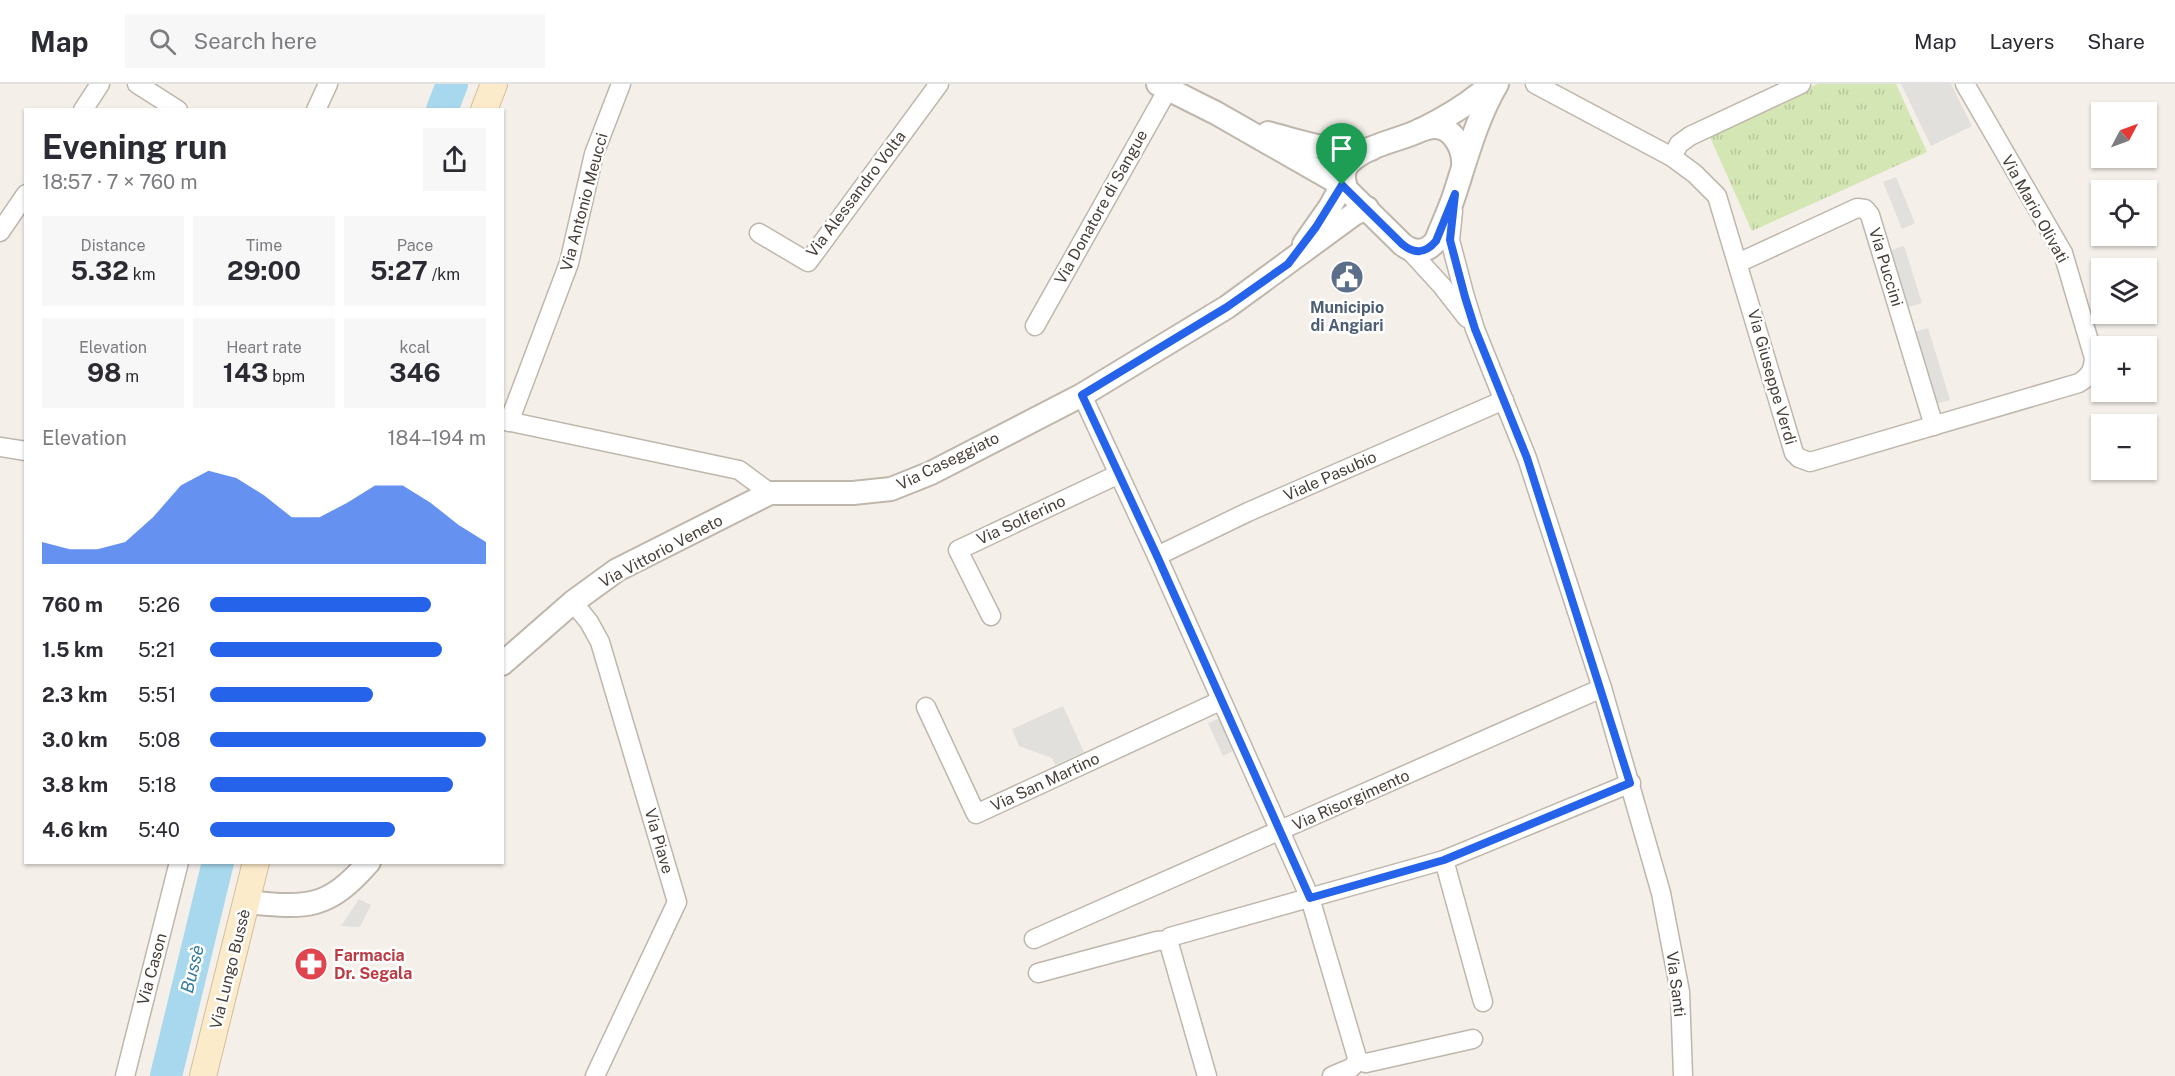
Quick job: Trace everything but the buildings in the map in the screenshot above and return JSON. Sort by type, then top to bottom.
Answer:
[{"type":"main road","points":[[485,108],[494,84]]},
{"type":"main road","name":"Via Lungo Bussè","points":[[203,1076],[256,864]]},
{"type":"street","points":[[84,108],[100,84]]},
{"type":"street","points":[[137,84],[175,108]]},
{"type":"street","points":[[317,108],[328,84]]},
{"type":"street","name":"Via Antonio Meucci","points":[[506,421],[569,263],[594,154],[621,84]]},
{"type":"street","name":"Via Alessandro Volta","points":[[759,233],[808,262],[939,84]]},
{"type":"street","points":[[1288,264],[1316,227],[1342,185],[1345,184],[1344,173],[1347,165],[1373,148],[1420,130],[1467,103],[1491,84]]},
{"type":"street","points":[[1475,329],[1456,269],[1450,240],[1455,194],[1463,162],[1497,84]]},
{"type":"street","name":"Via Giuseppe Verdi","points":[[1534,84],[1672,157],[1695,174],[1717,195],[1794,453],[1799,458],[1810,462],[2079,383],[2090,375]]},
{"type":"street","points":[[1672,157],[1679,144],[1690,136],[1800,84]]},
{"type":"street","name":"Via Mario Olivati","points":[[1965,84],[2064,253],[2094,358],[2094,368],[2090,375]]},
{"type":"street","points":[[1163,87],[1216,113],[1342,185],[1410,251],[1442,286],[1475,329]]},
{"type":"street","name":"Via Donatore di Sangue","points":[[1035,326],[1163,87]]},
{"type":"street","points":[[1216,113],[1268,133],[1302,142],[1347,150],[1373,148]]},
{"type":"street","points":[[1420,130],[1435,127],[1447,131],[1459,144],[1463,152],[1463,162]]},
{"type":"street","points":[[1410,251],[1419,252],[1436,241],[1455,194]]},
{"type":"street","points":[[0,232],[24,197]]},
{"type":"street","name":"Via Caseggiato","points":[[770,493],[853,493],[891,489],[930,473],[1082,395],[1227,307],[1354,214],[1367,208]]},
{"type":"street","name":"Via Puccini","points":[[1738,263],[1857,208],[1865,209],[1870,214],[1934,426]]},
{"type":"street","name":"Via Santi","points":[[1475,329],[1527,458],[1602,688],[1661,893],[1680,992],[1683,1076]]},
{"type":"street","points":[[1082,395],[1157,556],[1310,898],[1358,1061]]},
{"type":"street","name":"Viale Pasubio","points":[[1157,556],[1248,512],[1504,400]]},
{"type":"street","points":[[506,421],[739,470],[770,493]]},
{"type":"street","points":[[0,447],[24,451]]},
{"type":"street","name":"Via Solferino","points":[[991,616],[958,550],[1119,474]]},
{"type":"street","name":"Via Vittorio Veneto","points":[[504,662],[573,602],[617,570],[770,493]]},
{"type":"street","name":"Via Piave","points":[[573,602],[589,622],[600,642],[677,902],[595,1076]]},
{"type":"street","name":"Via Risorgimento","points":[[1034,939],[1602,688]]},
{"type":"street","name":"Via San Martino","points":[[926,707],[976,814],[1220,701]]},
{"type":"street","points":[[1038,973],[1168,940],[1173,936],[1444,860],[1630,783]]},
{"type":"street","points":[[1444,860],[1483,1002]]},
{"type":"street","name":"Via Cason","points":[[125,1076],[178,864]]},
{"type":"street","points":[[247,902],[294,906],[323,901],[353,881],[367,864]]},
{"type":"street","points":[[1168,940],[1207,1076]]},
{"type":"street","points":[[1358,1061],[1366,1063],[1473,1038]]},
{"type":"street","points":[[1332,1076],[1351,1068],[1358,1061]]},
{"type":"green space","points":[[1818,84],[1896,84],[1927,152],[1752,231],[1708,133]]},
{"type":"shaded area","points":[[1901,84],[1951,84],[1972,126],[1931,146]]},
{"type":"shaded area","points":[[1896,177],[1915,223],[1902,229],[1883,182]]},
{"type":"shaded area","points":[[1904,246],[1922,303],[1908,307],[1891,250]]},
{"type":"shaded area","points":[[1928,328],[1950,400],[1936,404],[1915,332]]},
{"type":"shaded area","points":[[1063,706],[1084,752],[1055,765],[1052,758],[1019,746],[1012,729]]},
{"type":"shaded area","points":[[1220,718],[1235,750],[1223,756],[1208,723]]},
{"type":"shaded area","points":[[359,899],[371,905],[360,927],[341,926]]},
{"type":"waterway","name":"Bussè","points":[[443,108],[452,84]]},
{"type":"waterway","name":"Bussè","points":[[166,1076],[218,864]]},
{"type":"place","name":"Municipio di Angiari","points":[[1347,277]]},
{"type":"place","name":"Farmacia Dr. Segala","points":[[311,964]]},
{"type":"route","points":[[1342,185],[1410,251],[1419,252],[1436,241],[1455,194],[1450,240],[1456,269],[1475,329],[1527,458],[1602,688],[1630,783],[1444,860],[1310,898],[1157,556],[1082,395],[1227,307],[1288,264],[1330,207],[1342,185]]}]
